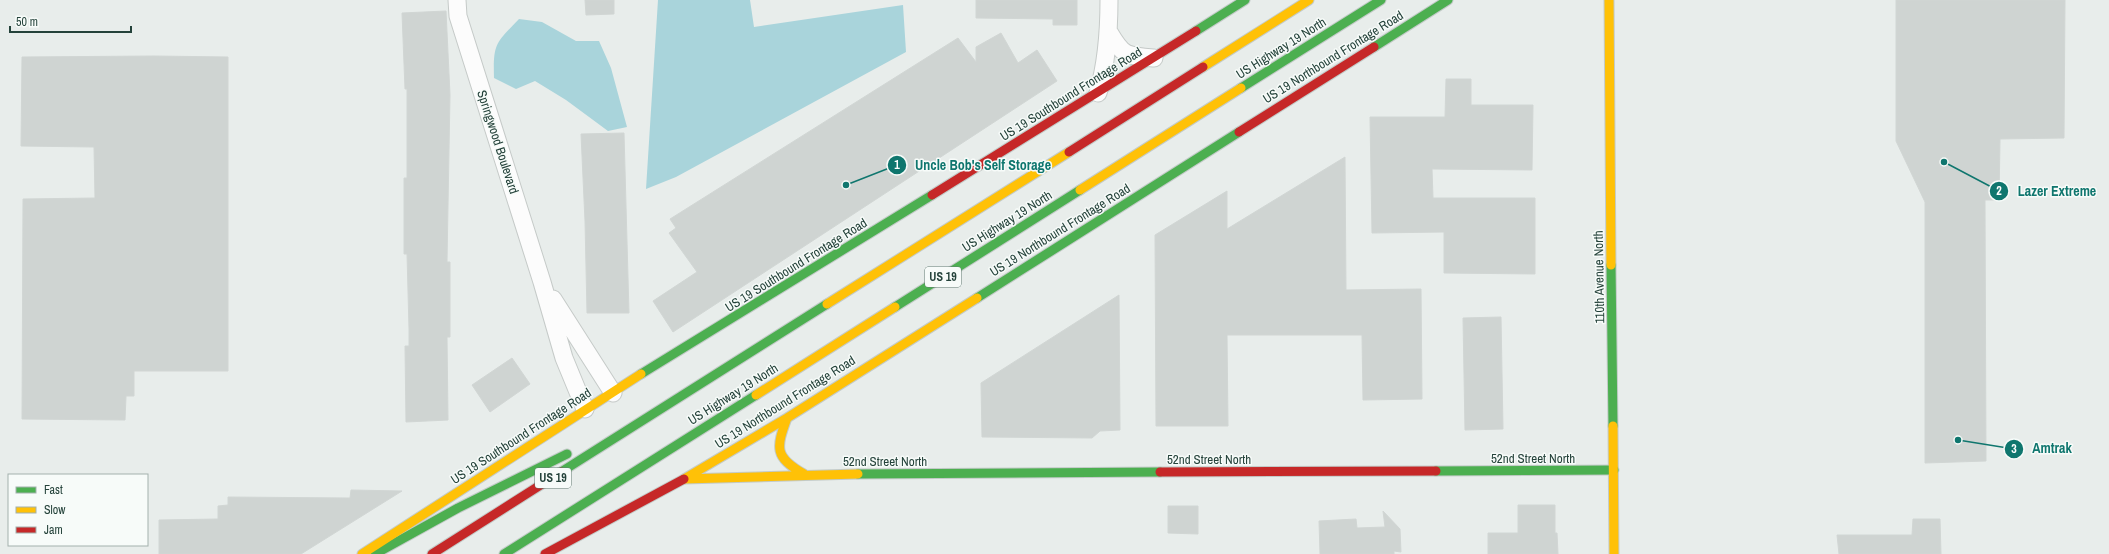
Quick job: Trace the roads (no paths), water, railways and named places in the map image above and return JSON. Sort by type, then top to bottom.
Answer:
[{"type":"main road","name":"US 19 Southbound Frontage Road","points":[[362,554],[585,410],[1098,93],[1245,0]]},
{"type":"main road","name":"US Highway 19 North","points":[[432,554],[1309,0]]},
{"type":"main road","name":"US Highway 19 North","points":[[504,554],[1381,0]]},
{"type":"main road","name":"US 19 Northbound Frontage Road","points":[[546,554],[684,479],[787,418],[1448,0]]},
{"type":"main road","name":"110th Avenue North","points":[[1610,0],[1614,554]]},
{"type":"main road","points":[[374,554],[458,508],[674,401]]},
{"type":"main road","name":"52nd Street North","points":[[787,418],[779,442],[780,455],[786,464],[804,474]]},
{"type":"main road","name":"52nd Street North","points":[[684,479],[804,474],[1614,470]]},
{"type":"street","name":"Springwood Boulevard","points":[[457,0],[458,16],[542,282],[564,358],[585,410]]},
{"type":"street","points":[[1098,93],[1105,69],[1109,32],[1109,0]]},
{"type":"street","points":[[1109,32],[1120,50],[1134,57],[1154,58]]},
{"type":"street","name":"Springwood Boulevard","points":[[542,282],[613,393]]},
{"type":"water","points":[[658,0],[750,0],[754,27],[903,5],[906,52],[676,177],[646,189]]},
{"type":"water","points":[[519,19],[542,22],[576,41],[599,41],[611,68],[627,127],[608,131],[566,100],[535,81],[516,89],[494,78],[495,50],[505,33]]},
{"type":"place","name":"Lazer Extreme","points":[[1944,162]]},
{"type":"place","name":"Uncle Bob's Self Storage","points":[[846,185]]},
{"type":"place","name":"Amtrak","points":[[1958,440]]}]
